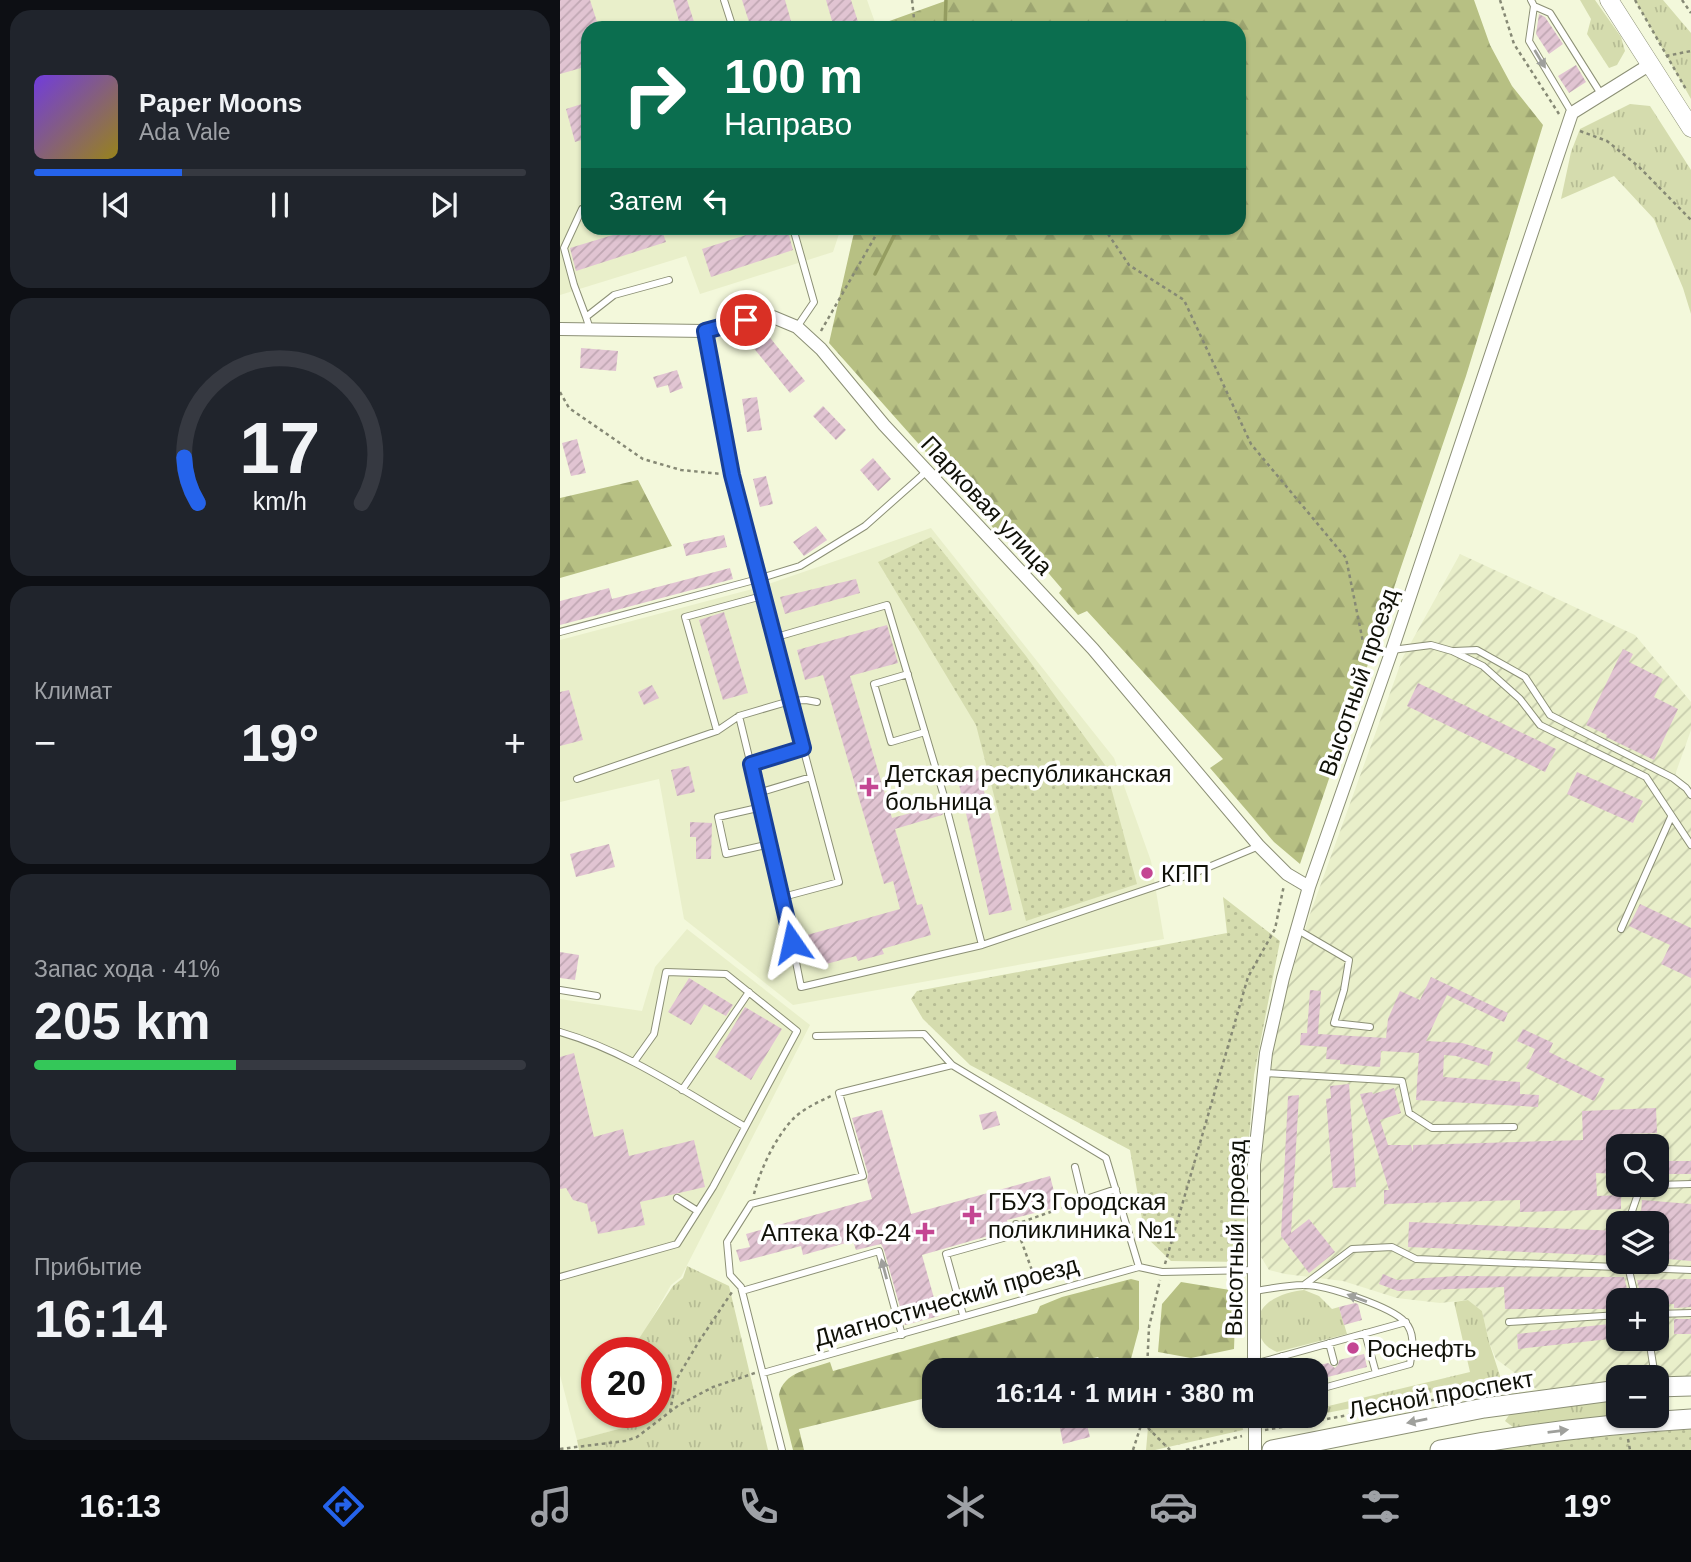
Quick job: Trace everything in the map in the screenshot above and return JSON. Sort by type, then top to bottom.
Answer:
[{"type":"main road","points":[[1609,0],[1691,128]]},
{"type":"main road","points":[[1669,1387],[1691,1386]]},
{"type":"main road","name":"Лесной проспект","points":[[1272,1450],[1484,1408],[1606,1392]]},
{"type":"main road","points":[[1484,1408],[1490,1440]]},
{"type":"main road","points":[[1440,1450],[1490,1440],[1626,1423],[1691,1419]]},
{"type":"street","points":[[1570,120],[1601,95],[1649,65]]},
{"type":"street","name":"Высотный проезд","points":[[1254,1358],[1254,1164],[1266,1053],[1296,929],[1570,120]]},
{"type":"street","name":"Парковая улица","points":[[560,329],[588,323],[705,331],[746,320],[773,317],[797,327],[1093,649],[1259,846],[1287,874],[1309,887]]},
{"type":"street","points":[[1255,1428],[1255,1450]]},
{"type":"lane","points":[[724,0],[731,21]]},
{"type":"lane","points":[[1570,120],[1529,41],[1532,3],[1550,13],[1601,95]]},
{"type":"lane","points":[[581,211],[564,248],[588,323],[614,295],[669,279]]},
{"type":"lane","points":[[795,235],[814,302],[797,327]]},
{"type":"lane","points":[[705,331],[732,475],[839,882],[783,897]]},
{"type":"lane","points":[[560,632],[800,566],[865,526],[927,471]]},
{"type":"lane","points":[[718,732],[685,617],[762,596]]},
{"type":"lane","points":[[773,638],[887,605],[946,803]]},
{"type":"lane","points":[[1392,650],[1431,645],[1452,651],[1483,666],[1520,699],[1540,725],[1646,777],[1691,845]]},
{"type":"lane","points":[[1452,651],[1477,650],[1525,677],[1550,715],[1673,778],[1686,788],[1691,796]]},
{"type":"lane","points":[[908,674],[874,684],[891,742],[925,732]]},
{"type":"lane","points":[[577,779],[718,732],[738,716],[790,701],[817,702]]},
{"type":"lane","points":[[738,716],[783,897],[801,987],[982,945],[1192,874],[1259,846]]},
{"type":"lane","points":[[751,764],[803,748]]},
{"type":"lane","points":[[758,793],[811,777]]},
{"type":"lane","points":[[762,807],[718,817],[726,854],[770,844]]},
{"type":"lane","points":[[948,814],[982,945]]},
{"type":"lane","points":[[1620,929],[1671,817]]},
{"type":"lane","points":[[1296,929],[1349,960],[1334,1023],[1370,1027]]},
{"type":"lane","points":[[560,1277],[677,1244],[713,1186],[797,1031],[726,974],[666,972],[654,1034],[634,1062]]},
{"type":"lane","points":[[560,990],[597,996]]},
{"type":"lane","points":[[682,1090],[749,992]]},
{"type":"lane","points":[[560,1032],[634,1062],[744,1126]]},
{"type":"lane","points":[[816,1036],[924,1034],[952,1065],[1106,1158],[1139,1267],[1162,1272],[1254,1270]]},
{"type":"lane","points":[[782,1450],[742,1289],[730,1275],[727,1242],[751,1204],[863,1176],[839,1093],[952,1065]]},
{"type":"lane","points":[[1264,1073],[1402,1081],[1409,1113],[1432,1129],[1514,1127]]},
{"type":"lane","points":[[1075,1167],[1083,1200],[1116,1189]]},
{"type":"lane","points":[[1669,1185],[1691,1184]]},
{"type":"lane","points":[[677,1198],[696,1210]]},
{"type":"lane","points":[[963,1315],[946,1254],[1014,1235],[1016,1224]]},
{"type":"lane","points":[[1304,1285],[1352,1249],[1392,1247],[1416,1259],[1606,1263]]},
{"type":"lane","points":[[742,1289],[879,1251],[902,1335]]},
{"type":"lane","name":"Диагностический проезд","points":[[762,1372],[1139,1267]]},
{"type":"lane","points":[[1669,1268],[1691,1270]]},
{"type":"lane","points":[[1254,1291],[1304,1285],[1334,1289],[1406,1322],[1414,1341],[1410,1364],[1328,1386]]},
{"type":"lane","points":[[1669,1314],[1691,1313]]},
{"type":"lane","points":[[1510,1322],[1606,1316]]},
{"type":"lane","points":[[1277,1358],[1406,1322]]},
{"type":"lane","points":[[1365,1333],[1376,1373]]},
{"type":"lane","points":[[1329,1343],[1334,1362]]},
{"type":"lane","points":[[1338,1374],[1340,1383]]},
{"type":"path","points":[[912,0],[914,21]]},
{"type":"path","points":[[1500,0],[1514,44],[1552,107],[1607,141],[1638,166],[1691,220]]},
{"type":"path","points":[[1635,0],[1691,99]]},
{"type":"path","points":[[1682,0],[1691,13]]},
{"type":"path","points":[[1666,56],[1691,51]]},
{"type":"path","points":[[814,343],[876,235]]},
{"type":"path","points":[[1109,235],[1129,265],[1184,300],[1251,444],[1346,558],[1363,642],[1392,650]]},
{"type":"path","points":[[560,392],[569,408],[643,459],[681,470],[732,475]]},
{"type":"path","points":[[1148,1358],[1149,1327],[1195,1153],[1248,977],[1275,929],[1287,874]]},
{"type":"path","points":[[751,1204],[761,1168],[792,1119],[813,1104],[839,1093]]},
{"type":"path","points":[[1028,1219],[1071,1205]]},
{"type":"path","points":[[1016,1224],[1041,1293]]},
{"type":"path","points":[[672,1401],[676,1380],[730,1293],[742,1289]]},
{"type":"path","points":[[672,1411],[713,1387],[762,1372]]},
{"type":"path","points":[[560,1449],[625,1441],[637,1437],[649,1428]]},
{"type":"path","points":[[1133,1450],[1141,1428]]},
{"type":"path","points":[[1148,1428],[1170,1450]]},
{"type":"shaded area","points":[[560,0],[867,0],[874,21],[581,21],[581,235],[839,235],[833,252],[700,294],[686,256],[560,295]]},
{"type":"shaded area","points":[[931,528],[1114,758],[1151,861],[1164,939],[793,1005],[684,919],[659,779],[560,802],[560,640],[760,587]]},
{"type":"shaded area","points":[[1460,554],[1635,635],[1691,702],[1691,730],[1675,775],[1691,790],[1691,1376],[1669,1376],[1669,1365],[1606,1365],[1606,1383],[1539,1391],[1496,1359],[1482,1311],[1468,1300],[1440,1303],[1397,1298],[1343,1281],[1269,1270],[1258,1252],[1259,1169],[1271,1053],[1310,914],[1403,657]]},
{"type":"shaded area","points":[[687,929],[810,1025],[681,1277],[671,1285],[641,1337],[581,1337],[581,1428],[623,1428],[577,1440],[560,1375],[560,999],[642,1011],[655,967]]},
{"type":"green space","points":[[948,0],[1474,0],[1490,45],[1512,86],[1543,125],[1466,376],[1300,864],[1274,842],[1210,768],[1223,759],[1087,611],[1078,615],[1059,593],[1062,589],[1015,534],[1004,540],[829,343],[853,235],[1246,235],[1246,21],[889,21]]},
{"type":"green space","points":[[1580,0],[1595,0],[1621,37],[1625,51],[1617,65],[1609,68],[1587,34],[1591,19]]},
{"type":"green space","points":[[1635,0],[1663,0],[1691,33],[1691,99]]},
{"type":"green space","points":[[1630,104],[1650,106],[1691,170],[1691,314],[1654,219],[1614,176],[1561,199],[1571,152],[1580,129]]},
{"type":"green space","points":[[638,480],[672,546],[560,578],[560,498]]},
{"type":"green space","points":[[931,537],[1026,656],[1105,765],[1137,884],[1026,921],[976,725],[878,562]]},
{"type":"green space","points":[[1223,897],[1280,941],[1254,1075],[1247,1165],[1231,1166],[1232,1190],[1247,1191],[1242,1262],[1171,1261],[1145,1236],[1130,1150],[970,1065],[923,1019],[911,999],[917,991],[1227,933]]},
{"type":"green space","points":[[687,1266],[729,1286],[768,1450],[579,1450],[577,1440],[622,1428],[672,1428],[672,1337],[640,1337],[673,1286],[683,1278]]},
{"type":"green space","points":[[1131,1279],[1139,1281],[1139,1329],[1131,1358],[922,1358],[922,1399],[799,1429],[804,1450],[793,1450],[779,1395],[786,1381],[798,1372],[830,1362],[833,1371],[1037,1313],[1040,1306],[1062,1297]]},
{"type":"green space","points":[[1181,1282],[1236,1291],[1234,1349],[1191,1358],[1158,1352],[1162,1304]]},
{"type":"green space","points":[[1304,1290],[1319,1296],[1332,1309],[1339,1307],[1347,1334],[1277,1352],[1266,1345],[1259,1332],[1258,1318],[1261,1311],[1280,1296]]},
{"type":"green space","points":[[1468,1300],[1482,1311],[1501,1379],[1328,1413],[1328,1406],[1470,1372],[1454,1302]]},
{"type":"green space","points":[[1606,1400],[1606,1418],[1513,1427],[1505,1421],[1511,1412]]},
{"type":"green space","points":[[1148,1428],[1243,1428],[1243,1430],[1146,1450]]},
{"type":"green space","points":[[1691,1429],[1691,1450],[1494,1450],[1581,1438]]},
{"type":"building","points":[[560,0],[590,0],[597,21],[581,21],[581,68],[560,74]]},
{"type":"building","points":[[673,0],[687,0],[694,21],[679,21]]},
{"type":"building","points":[[742,0],[785,0],[791,21],[749,21]]},
{"type":"building","points":[[826,0],[851,0],[858,21],[832,21]]},
{"type":"building","points":[[1539,14],[1545,17],[1563,44],[1549,54],[1536,34]]},
{"type":"building","points":[[1576,65],[1586,82],[1569,93],[1558,76]]},
{"type":"building","points":[[581,104],[581,140],[575,142],[566,109]]},
{"type":"building","points":[[613,235],[664,235],[666,242],[576,271],[570,248]]},
{"type":"building","points":[[746,235],[789,235],[793,250],[711,277],[702,249]]},
{"type":"building","points":[[767,334],[805,381],[790,393],[752,346]]},
{"type":"building","points":[[581,348],[618,351],[616,371],[580,368]]},
{"type":"building","points":[[677,370],[683,388],[670,393],[668,385],[657,388],[653,377]]},
{"type":"building","points":[[757,397],[762,430],[747,432],[742,399]]},
{"type":"building","points":[[823,406],[846,430],[836,440],[813,416]]},
{"type":"building","points":[[577,439],[586,473],[571,476],[562,443]]},
{"type":"building","points":[[873,458],[891,479],[878,491],[860,470]]},
{"type":"building","points":[[766,476],[773,504],[760,507],[753,479]]},
{"type":"building","points":[[816,526],[827,540],[804,556],[793,542]]},
{"type":"building","points":[[724,535],[727,547],[686,556],[683,544]]},
{"type":"building","points":[[730,568],[733,579],[560,625],[560,601],[609,588],[612,599]]},
{"type":"building","points":[[856,579],[860,593],[785,614],[780,597]]},
{"type":"building","points":[[724,612],[748,693],[723,700],[699,620]]},
{"type":"building","name":"Детская республиканская больница","points":[[887,625],[898,663],[850,676],[892,818],[941,805],[947,809],[942,815],[895,829],[917,905],[922,904],[931,935],[882,949],[884,954],[858,961],[856,956],[815,967],[807,935],[900,909],[893,881],[884,884],[823,675],[805,680],[797,650]]},
{"type":"building","points":[[1623,649],[1633,654],[1629,662],[1663,679],[1654,697],[1678,709],[1654,760],[1586,725]]},
{"type":"building","points":[[1418,683],[1556,749],[1545,772],[1407,706]]},
{"type":"building","points":[[652,685],[659,698],[644,705],[638,692]]},
{"type":"building","points":[[569,690],[583,740],[560,746],[560,692]]},
{"type":"building","points":[[689,766],[695,792],[677,796],[671,770]]},
{"type":"building","points":[[979,770],[1012,910],[989,915],[965,809],[953,812],[947,808],[951,801],[962,798],[957,775]]},
{"type":"building","points":[[1577,772],[1643,801],[1633,823],[1567,794]]},
{"type":"building","points":[[690,822],[712,823],[711,859],[696,859],[696,837],[690,837]]},
{"type":"building","points":[[609,844],[615,867],[576,877],[570,854]]},
{"type":"building","points":[[1640,904],[1691,928],[1691,978],[1661,964],[1670,945],[1629,926]]},
{"type":"building","points":[[560,952],[579,955],[575,980],[560,978]]},
{"type":"building","points":[[1431,977],[1508,1013],[1504,1022],[1447,995],[1426,1041],[1462,1043],[1493,1052],[1489,1066],[1444,1055],[1443,1077],[1520,1082],[1520,1094],[1539,1095],[1538,1107],[1416,1100],[1419,1053],[1381,1051],[1380,1067],[1340,1064],[1340,1060],[1326,1059],[1327,1047],[1300,1045],[1301,1033],[1307,1033],[1310,990],[1321,991],[1318,1034],[1386,1038],[1388,1019],[1400,991],[1420,1000]]},
{"type":"building","points":[[689,978],[733,1005],[726,1016],[704,1004],[691,1025],[668,1012]]},
{"type":"building","points":[[745,1007],[782,1029],[751,1080],[715,1057]]},
{"type":"building","points":[[1523,1029],[1553,1043],[1549,1052],[1605,1079],[1594,1101],[1526,1068],[1535,1049],[1517,1041]]},
{"type":"building","points":[[574,1053],[594,1137],[623,1129],[629,1156],[694,1140],[705,1187],[640,1202],[645,1225],[598,1234],[595,1221],[591,1222],[587,1204],[573,1200],[566,1188],[560,1189],[560,1057]]},
{"type":"building","points":[[1349,1084],[1356,1187],[1333,1188],[1326,1099],[1331,1098],[1330,1086]]},
{"type":"building","points":[[1394,1088],[1401,1113],[1380,1120],[1388,1145],[1411,1145],[1413,1152],[1413,1145],[1583,1140],[1582,1111],[1656,1108],[1657,1133],[1606,1134],[1606,1173],[1596,1173],[1597,1196],[1621,1197],[1621,1209],[1520,1212],[1520,1200],[1384,1204],[1384,1190],[1389,1190],[1360,1094],[1373,1094]]},
{"type":"building","points":[[1299,1095],[1291,1233],[1309,1219],[1335,1252],[1309,1273],[1281,1236],[1288,1096]]},
{"type":"building","name":"ГБУЗ Городская поликлиника №1","points":[[882,1110],[911,1214],[1050,1176],[1058,1207],[1007,1220],[1009,1230],[922,1255],[939,1316],[905,1325],[881,1244],[856,1250],[853,1241],[803,1255],[801,1246],[740,1262],[736,1250],[750,1247],[746,1234],[872,1199],[868,1174],[852,1118]]},
{"type":"building","points":[[996,1111],[1000,1125],[983,1130],[979,1115]]},
{"type":"building","points":[[1669,1161],[1691,1161],[1691,1174],[1669,1174]]},
{"type":"building","points":[[1642,1200],[1691,1204],[1691,1261],[1669,1259],[1669,1211],[1641,1211]]},
{"type":"building","points":[[1409,1222],[1606,1230],[1606,1255],[1408,1247]]},
{"type":"building","points":[[1383,1274],[1397,1280],[1456,1276],[1624,1277],[1627,1288],[1606,1288],[1606,1309],[1505,1309],[1504,1287],[1398,1291],[1379,1284]]},
{"type":"building","points":[[1691,1279],[1691,1307],[1674,1308],[1674,1304],[1669,1304],[1669,1288],[1639,1288],[1637,1280]]},
{"type":"building","points":[[1358,1304],[1362,1320],[1344,1325],[1339,1307]]},
{"type":"building","points":[[1674,1319],[1691,1319],[1691,1334],[1674,1334]]},
{"type":"building","points":[[1606,1324],[1606,1339],[1518,1349],[1517,1334]]},
{"type":"building","points":[[1364,1354],[1367,1367],[1328,1377],[1328,1363],[1335,1368],[1339,1360]]},
{"type":"building","points":[[1060,1428],[1088,1428],[1090,1437],[1063,1444]]},
{"type":"waterway","points":[[945,21],[946,0]]},
{"type":"waterway","points":[[875,274],[894,235]]},
{"type":"place","name":"Детская республиканская больница","points":[[869,787]]},
{"type":"place","name":"КПП","points":[[1147,873]]},
{"type":"place","name":"ГБУЗ Городская поликлиника №1","points":[[972,1215]]},
{"type":"place","name":"Аптека КФ-24","points":[[925,1232]]},
{"type":"place","name":"Роснефть","points":[[1353,1348]]},
{"type":"route","points":[[746,320],[705,331],[732,475],[803,748],[751,764],[792,942]]}]
